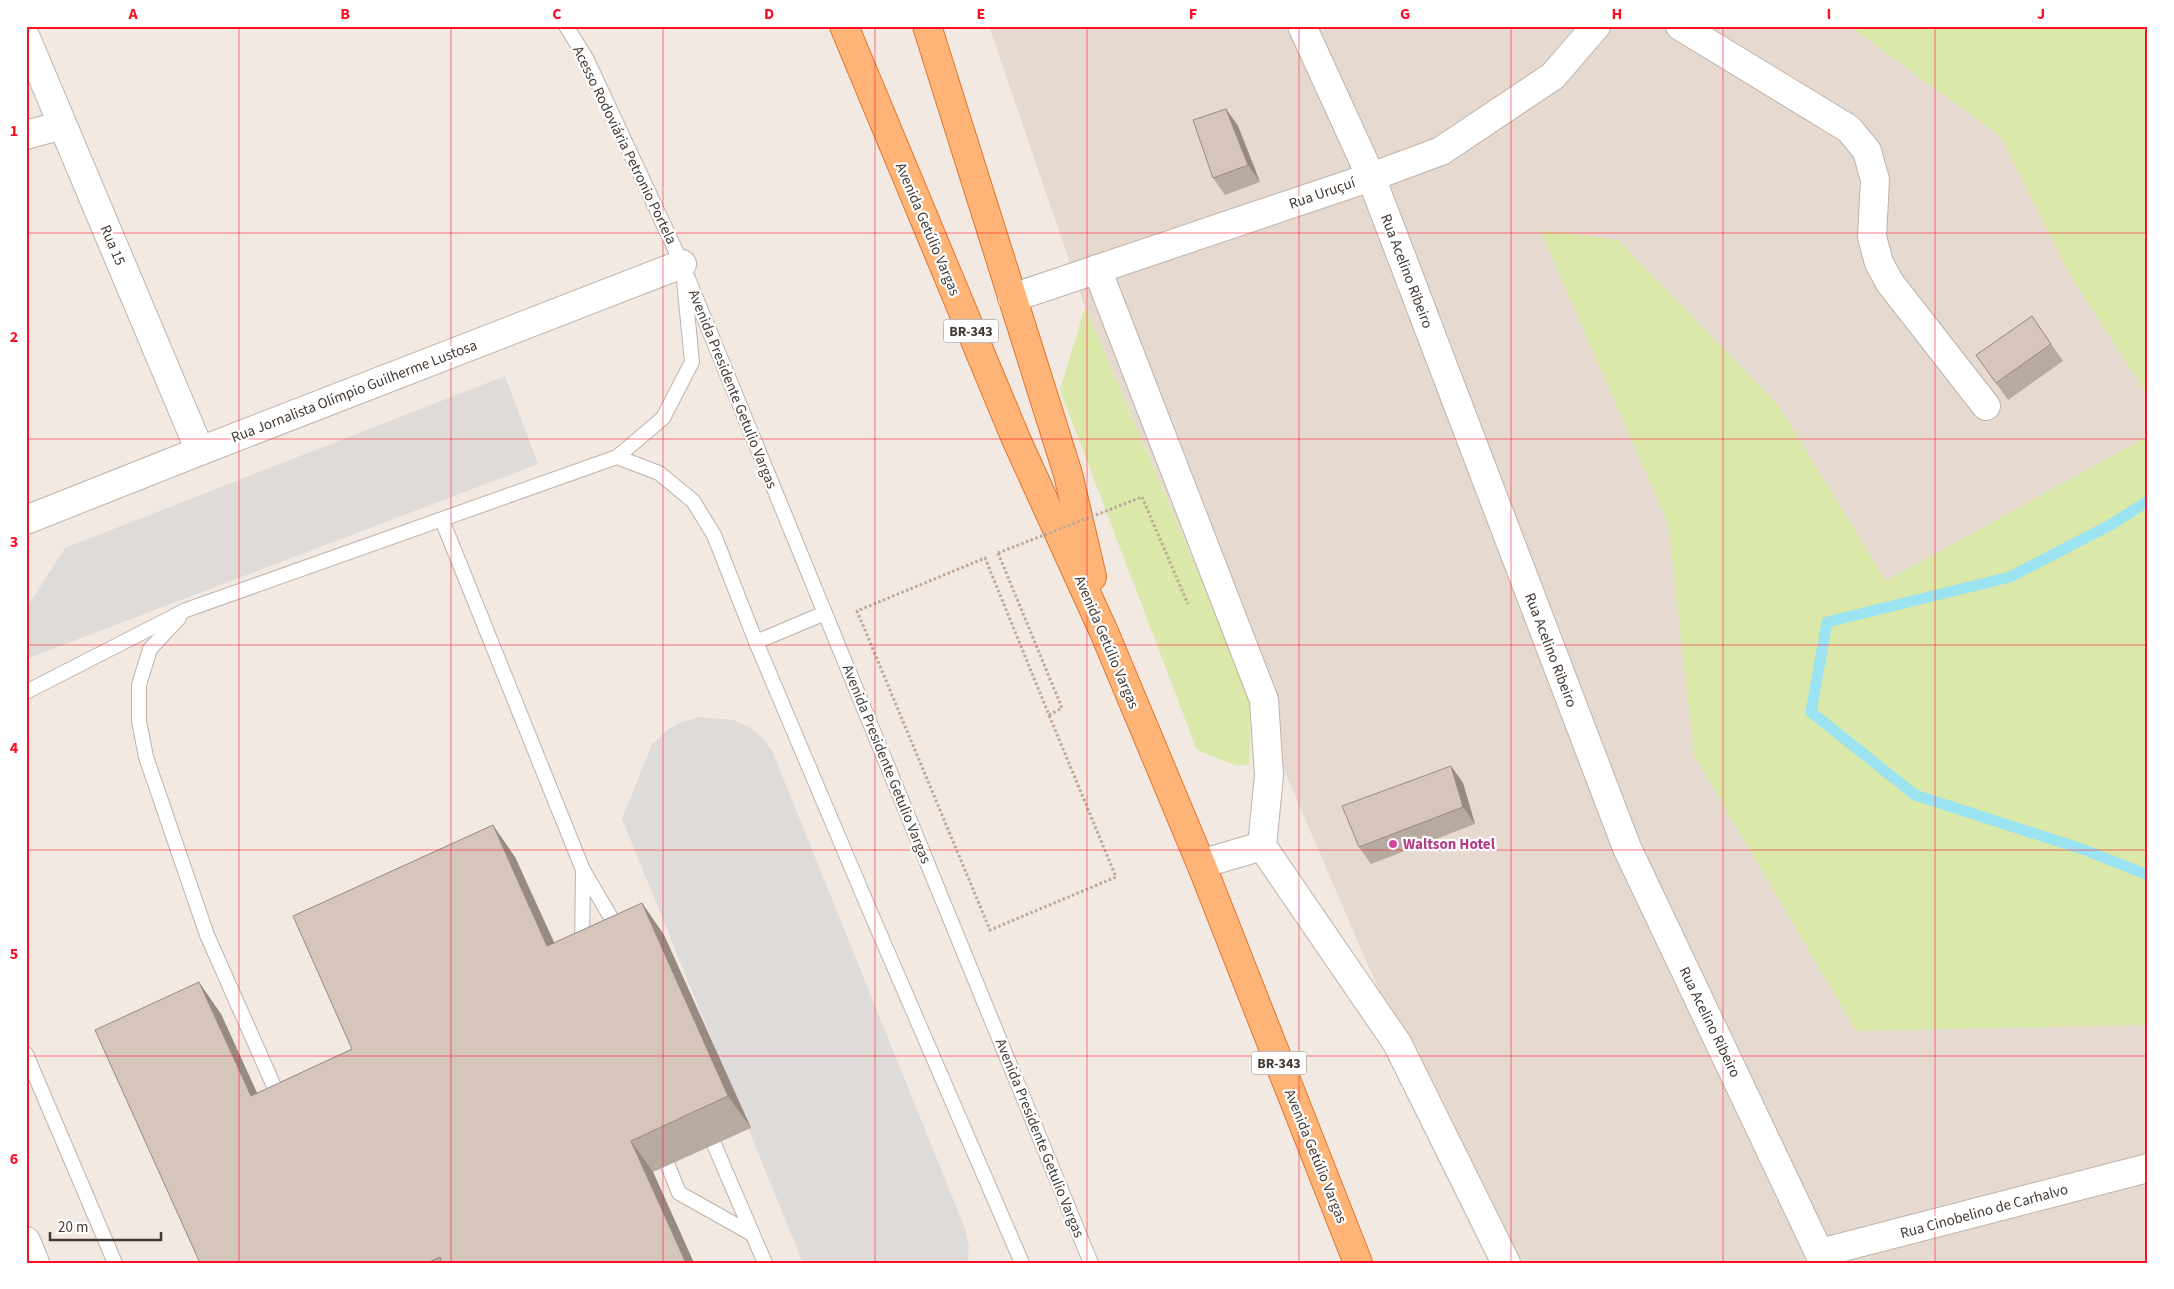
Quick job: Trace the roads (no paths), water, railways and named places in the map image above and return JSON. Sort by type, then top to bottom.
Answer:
[{"type":"highway","name":"Avenida Getúlio Vargas","points":[[844,26],[1016,439],[1104,632],[1201,864],[1358,1263]]},
{"type":"highway","points":[[927,26],[1068,474],[1104,632]]},
{"type":"street","name":"Rua Acelino Ribeiro","points":[[1302,26],[1371,177],[1626,848],[1822,1258]]},
{"type":"street","name":"Rua Uruçuí","points":[[1012,298],[1371,177],[1441,151],[1553,76],[1596,26]]},
{"type":"street","points":[[1680,26],[1849,129],[1867,151],[1875,180],[1872,237],[1879,263],[1890,283],[1986,406]]},
{"type":"street","name":"Rua 15","points":[[26,38],[200,451]]},
{"type":"street","points":[[26,135],[62,126]]},
{"type":"street","name":"Rua Jornalista Olímpio Guilherme Lustosa","points":[[26,520],[682,264]]},
{"type":"street","points":[[1097,269],[1264,700],[1269,775],[1262,846],[1397,1043],[1506,1263]]},
{"type":"street","points":[[1201,864],[1262,846]]},
{"type":"street","name":"Rua Cinobelino de Carhalvo","points":[[1822,1258],[2148,1168]]},
{"type":"street","points":[[26,1241],[35,1263]]},
{"type":"lane","name":"Acesso Rodoviária Petronio Portela","points":[[566,26],[586,58],[682,264]]},
{"type":"lane","points":[[26,692],[186,610],[617,457],[663,418],[692,362],[682,264]]},
{"type":"lane","name":"Avenida Presidente Getulio Vargas","points":[[682,264],[1086,1261]]},
{"type":"lane","points":[[617,457],[659,473],[693,501],[714,535],[756,642],[1022,1263]]},
{"type":"lane","points":[[442,520],[583,870],[627,945]]},
{"type":"lane","points":[[186,610],[150,649],[139,685],[139,721],[146,757],[207,935],[287,1117]]},
{"type":"lane","points":[[756,642],[824,613]]},
{"type":"lane","points":[[582,965],[583,870]]},
{"type":"lane","points":[[26,1054],[115,1263]]},
{"type":"lane","points":[[702,1118],[765,1263]]},
{"type":"lane","points":[[657,1140],[679,1193],[752,1234]]},
{"type":"waterway","points":[[2148,501],[2112,524],[2010,577],[1827,622],[1811,712],[1915,795],[2082,849],[2148,875]]},
{"type":"place","name":"Waltson Hotel","points":[[1393,844]]}]
